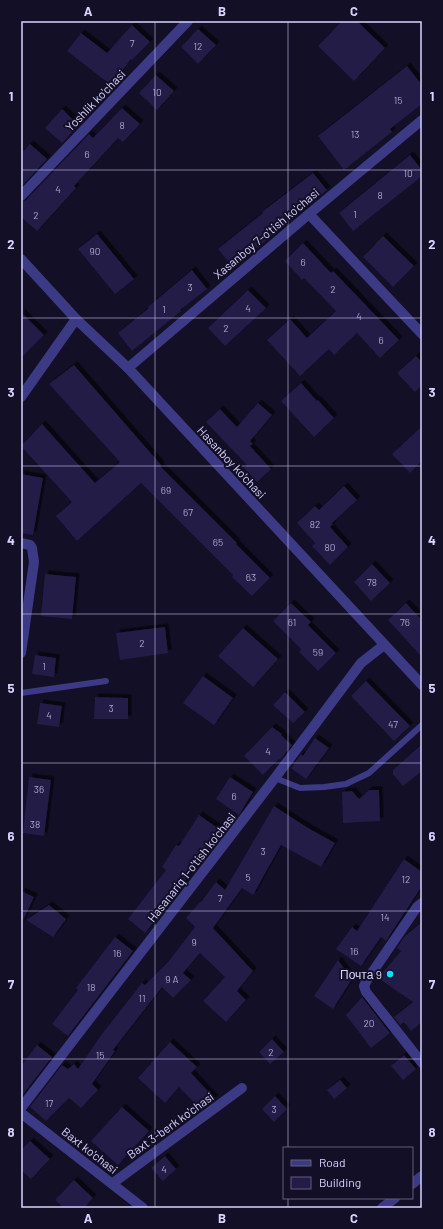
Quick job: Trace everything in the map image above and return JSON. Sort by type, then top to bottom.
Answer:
[{"type":"street","name":"Yoshlik ko'chasi","points":[[21,196],[188,21]]},
{"type":"street","name":"Xasanboy 7-o'tish ko'chasi","points":[[128,368],[422,120]]},
{"type":"street","points":[[309,214],[422,334]]},
{"type":"street","name":"Hasanboy ko'chasi","points":[[21,259],[76,319],[128,368],[422,685]]},
{"type":"street","points":[[21,397],[76,319]]},
{"type":"street","points":[[21,543],[30,545],[32,548],[34,562],[21,653]]},
{"type":"street","name":"Hasanariq 1-o'tish ko'chasi","points":[[21,1108],[275,778],[361,663],[384,645]]},
{"type":"street","points":[[422,903],[417,907],[364,986],[366,992],[422,1063]]},
{"type":"street","name":"Baxt 3-berk ko'chasi","points":[[113,1183],[242,1088]]},
{"type":"street","name":"Baxt ko'chasi","points":[[21,1113],[113,1183],[143,1208]]},
{"type":"street","points":[[413,1183],[422,1176]]},
{"type":"street","points":[[382,1208],[394,1199]]},
{"type":"lane","points":[[21,693],[106,681]]},
{"type":"lane","points":[[275,778],[300,788],[346,784],[369,773],[422,725]]},
{"type":"building","points":[[342,21],[357,21],[385,48],[354,81],[318,46]]},
{"type":"building","points":[[132,25],[150,42],[132,60],[131,59],[111,85],[67,51],[81,33],[107,53]]},
{"type":"building","points":[[198,29],[216,45],[198,64],[181,47]]},
{"type":"building","points":[[407,66],[422,85],[422,104],[390,129],[392,132],[344,170],[318,136]]},
{"type":"building","points":[[156,75],[174,91],[157,110],[139,93]]},
{"type":"building","points":[[122,108],[140,124],[123,142],[118,138],[74,186],[76,188],[37,231],[21,217],[21,202],[26,200],[89,134],[93,138]]},
{"type":"building","points":[[62,109],[79,125],[62,143],[45,128]]},
{"type":"building","points":[[30,144],[47,159],[21,187],[21,154]]},
{"type":"building","points":[[410,155],[422,170],[422,176],[353,231],[339,213]]},
{"type":"building","points":[[313,173],[327,190],[233,267],[218,249],[263,213],[262,212]]},
{"type":"building","points":[[97,234],[134,279],[115,294],[78,249]]},
{"type":"building","points":[[383,236],[414,266],[393,287],[363,257]]},
{"type":"building","points":[[303,243],[331,273],[333,271],[399,340],[380,358],[357,333],[334,355],[329,349],[300,376],[267,340],[290,319],[307,338],[336,311],[304,278],[302,280],[285,261]]},
{"type":"building","points":[[192,270],[207,289],[132,351],[118,333]]},
{"type":"building","points":[[248,290],[266,308],[225,346],[208,328]]},
{"type":"building","points":[[21,312],[44,335],[21,358]]},
{"type":"building","points":[[416,356],[422,362],[422,385],[415,392],[397,373]]},
{"type":"building","points":[[74,365],[161,465],[160,466],[270,578],[252,596],[141,483],[77,541],[56,516],[72,502],[21,446],[42,424],[95,483],[120,462],[49,384]]},
{"type":"building","points":[[301,383],[334,418],[314,437],[281,401]]},
{"type":"building","points":[[258,403],[272,415],[250,441],[253,444],[250,446],[271,469],[257,482],[244,468],[247,465],[206,422],[220,409],[237,427]]},
{"type":"building","points":[[422,426],[422,461],[410,473],[392,454]]},
{"type":"building","points":[[21,474],[43,478],[33,535],[21,533]]},
{"type":"building","points":[[344,486],[357,500],[332,523],[333,524],[330,527],[348,547],[330,565],[312,546],[315,543],[297,523],[315,506],[319,510]]},
{"type":"building","points":[[372,564],[390,583],[371,601],[354,582]]},
{"type":"building","points":[[45,574],[76,577],[72,619],[41,616]]},
{"type":"building","points":[[291,603],[311,622],[308,625],[336,653],[318,671],[299,652],[301,649],[273,621]]},
{"type":"building","points":[[406,603],[422,620],[422,657],[388,620]]},
{"type":"building","points":[[165,627],[168,653],[120,660],[116,633]]},
{"type":"building","points":[[243,628],[278,659],[253,687],[218,656]]},
{"type":"building","points":[[35,655],[56,658],[54,677],[32,674]]},
{"type":"building","points":[[203,676],[233,698],[214,725],[183,703]]},
{"type":"building","points":[[366,681],[410,726],[394,741],[351,696]]},
{"type":"building","points":[[285,692],[305,712],[293,723],[273,705]]},
{"type":"building","points":[[95,697],[128,698],[128,719],[94,719]]},
{"type":"building","points":[[40,703],[62,706],[59,727],[37,724]]},
{"type":"building","points":[[272,727],[282,734],[281,735],[292,745],[280,760],[279,759],[263,775],[244,756]]},
{"type":"building","points":[[315,738],[329,748],[306,779],[291,768],[301,754],[303,756]]},
{"type":"building","points":[[422,744],[422,771],[403,786],[393,774],[393,770]]},
{"type":"building","points":[[29,777],[51,780],[44,836],[23,833]]},
{"type":"building","points":[[230,777],[253,792],[239,815],[216,799]]},
{"type":"building","points":[[369,790],[379,790],[380,821],[343,823],[342,792],[352,791],[359,799]]},
{"type":"building","points":[[274,806],[335,843],[321,867],[281,845],[253,895],[242,888],[213,928],[253,971],[237,991],[246,1000],[226,1022],[203,1001],[225,977],[200,953],[183,973],[191,980],[173,998],[162,987],[113,1050],[115,1051],[92,1084],[98,1090],[81,1108],[69,1098],[46,1121],[30,1107],[62,1065],[68,1069],[74,1064],[78,1069],[102,1034],[142,983],[145,985],[169,961],[195,927],[186,918],[201,902],[216,882],[225,890]]},
{"type":"building","points":[[199,815],[222,831],[207,853],[205,851],[181,887],[145,933],[128,919],[166,870],[162,867],[176,845],[179,846]]},
{"type":"building","points":[[404,859],[422,872],[422,886],[386,941],[381,937],[361,966],[336,949],[352,927],[357,931]]},
{"type":"building","points":[[21,891],[34,897],[21,925]]},
{"type":"building","points":[[49,905],[66,919],[53,937],[26,920]]},
{"type":"building","points":[[422,922],[422,1022],[411,1031],[404,1022],[400,1025],[394,1017],[413,1002],[378,978],[401,951],[397,948],[404,937]]},
{"type":"building","points":[[115,937],[133,951],[68,1036],[52,1024],[78,990],[76,988]]},
{"type":"building","points":[[338,960],[352,979],[333,1009],[314,996]]},
{"type":"building","points":[[362,997],[390,1033],[371,1048],[346,1015]]},
{"type":"building","points":[[272,1039],[284,1052],[270,1064],[259,1052]]},
{"type":"building","points":[[170,1042],[197,1067],[191,1073],[215,1099],[201,1110],[179,1087],[165,1103],[138,1078]]},
{"type":"building","points":[[37,1045],[52,1057],[21,1097],[21,1066]]},
{"type":"building","points":[[404,1055],[416,1069],[403,1080],[391,1066]]},
{"type":"building","points":[[340,1080],[347,1088],[334,1099],[327,1090]]},
{"type":"building","points":[[275,1096],[287,1109],[274,1122],[262,1109]]},
{"type":"building","points":[[122,1107],[149,1131],[118,1165],[91,1141]]},
{"type":"building","points":[[30,1141],[50,1159],[31,1179],[21,1170],[21,1150]]},
{"type":"building","points":[[165,1156],[176,1169],[163,1181],[151,1168]]},
{"type":"building","points":[[74,1180],[93,1198],[84,1208],[64,1208],[55,1200]]},
{"type":"place","name":"Почта 9","points":[[390,974]]}]
